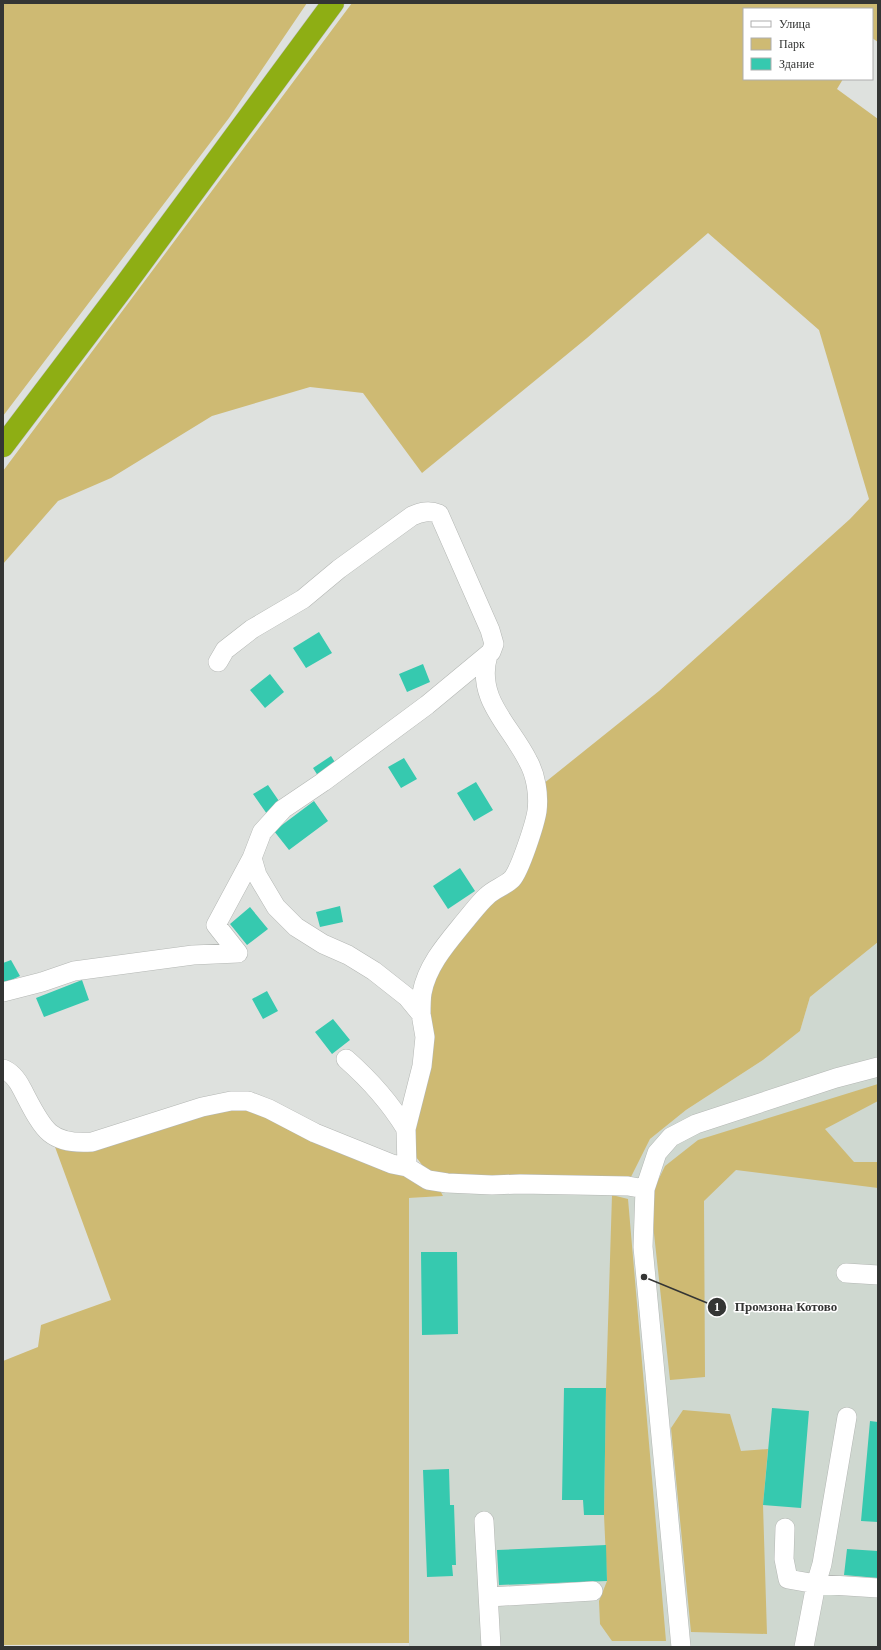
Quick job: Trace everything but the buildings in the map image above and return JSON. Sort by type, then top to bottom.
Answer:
[{"type":"highway","points":[[3,446],[125,285],[333,3]]},
{"type":"street","points":[[3,992],[42,982],[74,971],[193,955],[238,953],[216,925],[252,858],[262,832],[283,809],[427,705],[488,655],[494,644],[490,630],[439,514],[432,511],[420,512],[412,516],[339,569],[303,599],[252,629],[225,650],[218,662]]},
{"type":"street","points":[[407,1167],[406,1129],[422,1066],[425,1037],[421,1014],[422,992],[427,977],[440,952],[487,895],[512,878],[531,833],[537,810],[537,788],[534,773],[528,760],[503,723],[485,685],[484,672],[488,655]]},
{"type":"street","points":[[252,858],[257,875],[276,907],[296,928],[323,944],[348,955],[374,971],[407,997],[421,1014]]},
{"type":"street","points":[[346,1059],[370,1080],[382,1094],[406,1129]]},
{"type":"street","points":[[681,1647],[643,1247],[645,1189],[657,1153],[671,1137],[696,1124],[836,1078],[878,1067]]},
{"type":"street","points":[[3,1069],[7,1071],[19,1084],[50,1134],[75,1142],[92,1142],[202,1107],[231,1101],[248,1101],[269,1109],[315,1133],[378,1159],[407,1167],[428,1180],[447,1183],[628,1186],[645,1189]]},
{"type":"street","points":[[846,1273],[878,1275]]},
{"type":"street","points":[[804,1647],[816,1584],[822,1564],[847,1417]]},
{"type":"street","points":[[484,1521],[491,1647]]},
{"type":"street","points":[[784,1528],[784,1560],[788,1579],[816,1584],[878,1588]]},
{"type":"street","points":[[488,1597],[593,1591]]},
{"type":"shaded area","points":[[878,942],[878,1647],[409,1647],[409,1198],[443,1196],[438,1186],[631,1177],[650,1139],[686,1110],[763,1060],[800,1031],[810,997]]},
{"type":"green space","points":[[3,3],[307,3],[229,118],[3,416]]},
{"type":"green space","points":[[352,3],[878,3],[878,42],[873,39],[873,8],[743,8],[743,80],[842,80],[837,89],[878,119],[878,942],[810,997],[800,1031],[763,1060],[686,1110],[650,1139],[631,1177],[439,1178],[423,1166],[412,1152],[425,992],[450,943],[510,887],[543,784],[659,691],[850,519],[869,499],[819,330],[708,233],[587,338],[422,473],[363,393],[310,387],[212,416],[111,478],[58,501],[3,564],[3,471]]},
{"type":"green space","points":[[878,1084],[878,1101],[825,1129],[854,1162],[878,1162],[878,1188],[736,1170],[704,1201],[705,1377],[670,1380],[650,1197],[665,1166],[698,1140]]},
{"type":"green space","points":[[237,1102],[438,1186],[443,1196],[409,1198],[409,1643],[3,1645],[3,1361],[38,1347],[41,1325],[111,1300],[51,1136],[78,1146]]},
{"type":"green space","points":[[612,1195],[628,1199],[666,1641],[612,1641],[600,1624],[599,1601],[607,1581],[604,1515]]},
{"type":"green space","points":[[683,1410],[730,1414],[741,1451],[768,1449],[763,1505],[767,1634],[691,1632],[671,1428]]},
{"type":"place","name":"Промзона Котово","points":[[644,1277]]}]
